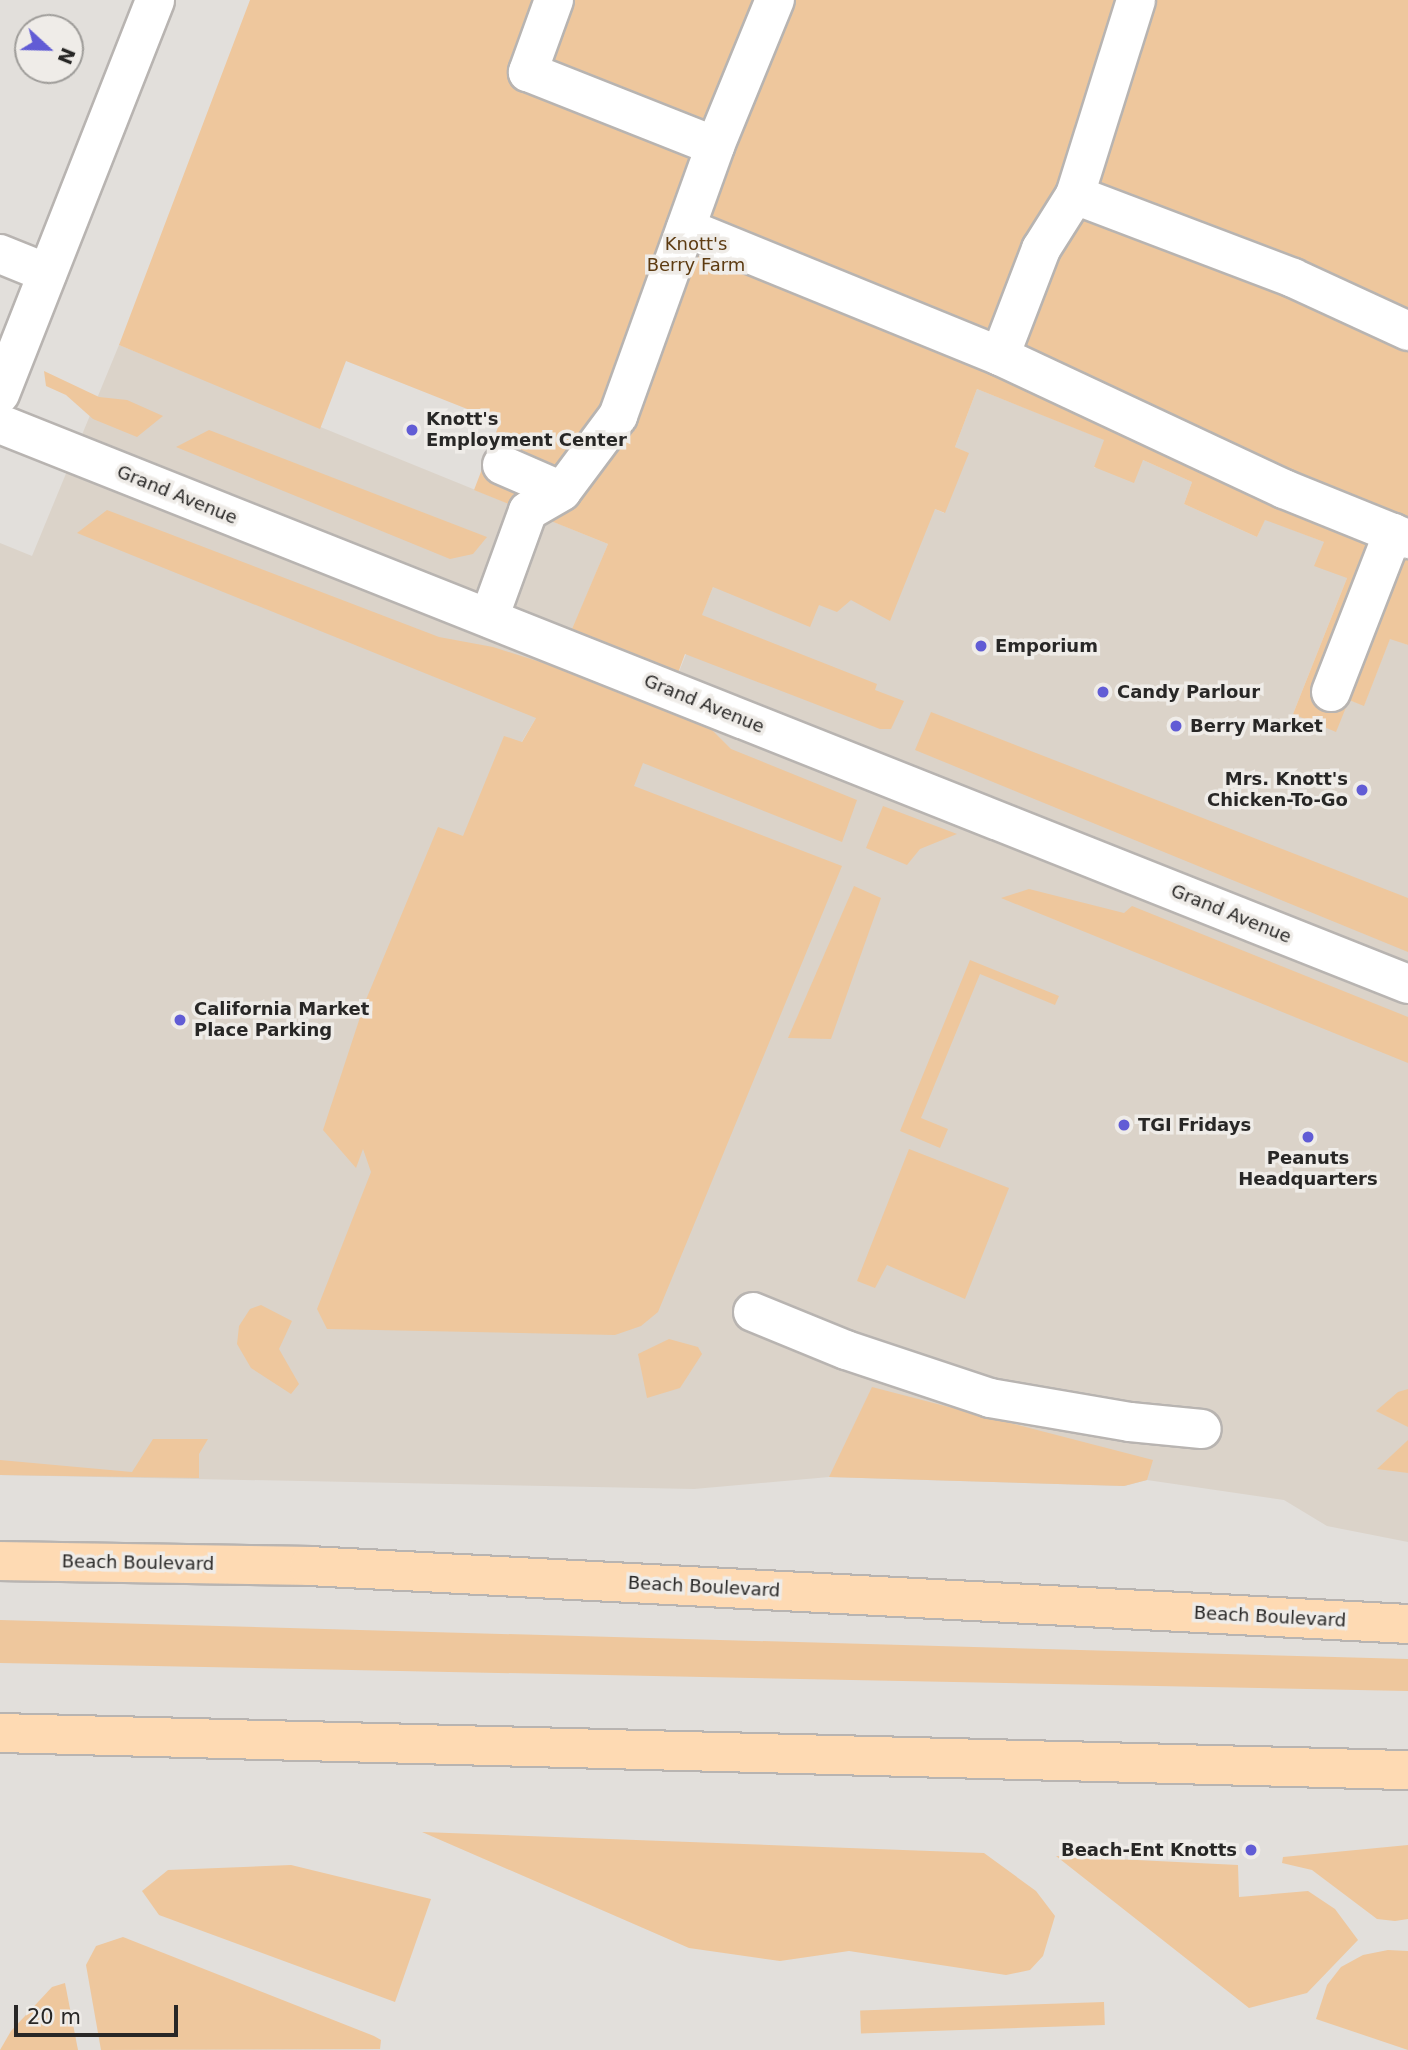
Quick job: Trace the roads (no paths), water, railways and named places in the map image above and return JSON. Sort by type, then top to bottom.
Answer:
[{"type":"main road","name":"Beach Boulevard","points":[[0,1561],[309,1566],[1408,1625]]},
{"type":"main road","points":[[0,1733],[1408,1770]]},
{"type":"street","points":[[0,394],[155,0]]},
{"type":"street","points":[[554,0],[528,72],[715,146]]},
{"type":"street","points":[[489,618],[528,511],[562,491],[618,416],[715,146],[775,0]]},
{"type":"street","points":[[1000,356],[1041,249],[1075,195],[1136,0]]},
{"type":"street","points":[[1075,195],[1293,278],[1408,331]]},
{"type":"street","points":[[686,228],[1000,356],[1284,489],[1400,536],[1331,692]]},
{"type":"street","points":[[0,254],[47,273]]},
{"type":"street","name":"Grand Avenue","points":[[0,424],[1408,984]]},
{"type":"street","points":[[502,465],[562,491]]},
{"type":"street","points":[[753,1312],[846,1350],[990,1398],[1130,1422],[1202,1429]]},
{"type":"place","name":"Knott's Employment Center","points":[[412,430]]},
{"type":"place","name":"Emporium","points":[[981,646]]},
{"type":"place","name":"Candy Parlour","points":[[1103,692]]},
{"type":"place","name":"Berry Market","points":[[1176,726]]},
{"type":"place","name":"Mrs. Knott's Chicken-To-Go","points":[[1362,790]]},
{"type":"place","name":"California Market Place Parking","points":[[180,1020]]},
{"type":"place","name":"TGI Fridays","points":[[1124,1125]]},
{"type":"place","name":"Peanuts Headquarters","points":[[1308,1137]]},
{"type":"place","name":"Beach-Ent Knotts","points":[[1251,1850]]},
{"type":"park label","name":"Knott's Berry Farm","points":[[696,255]]}]
